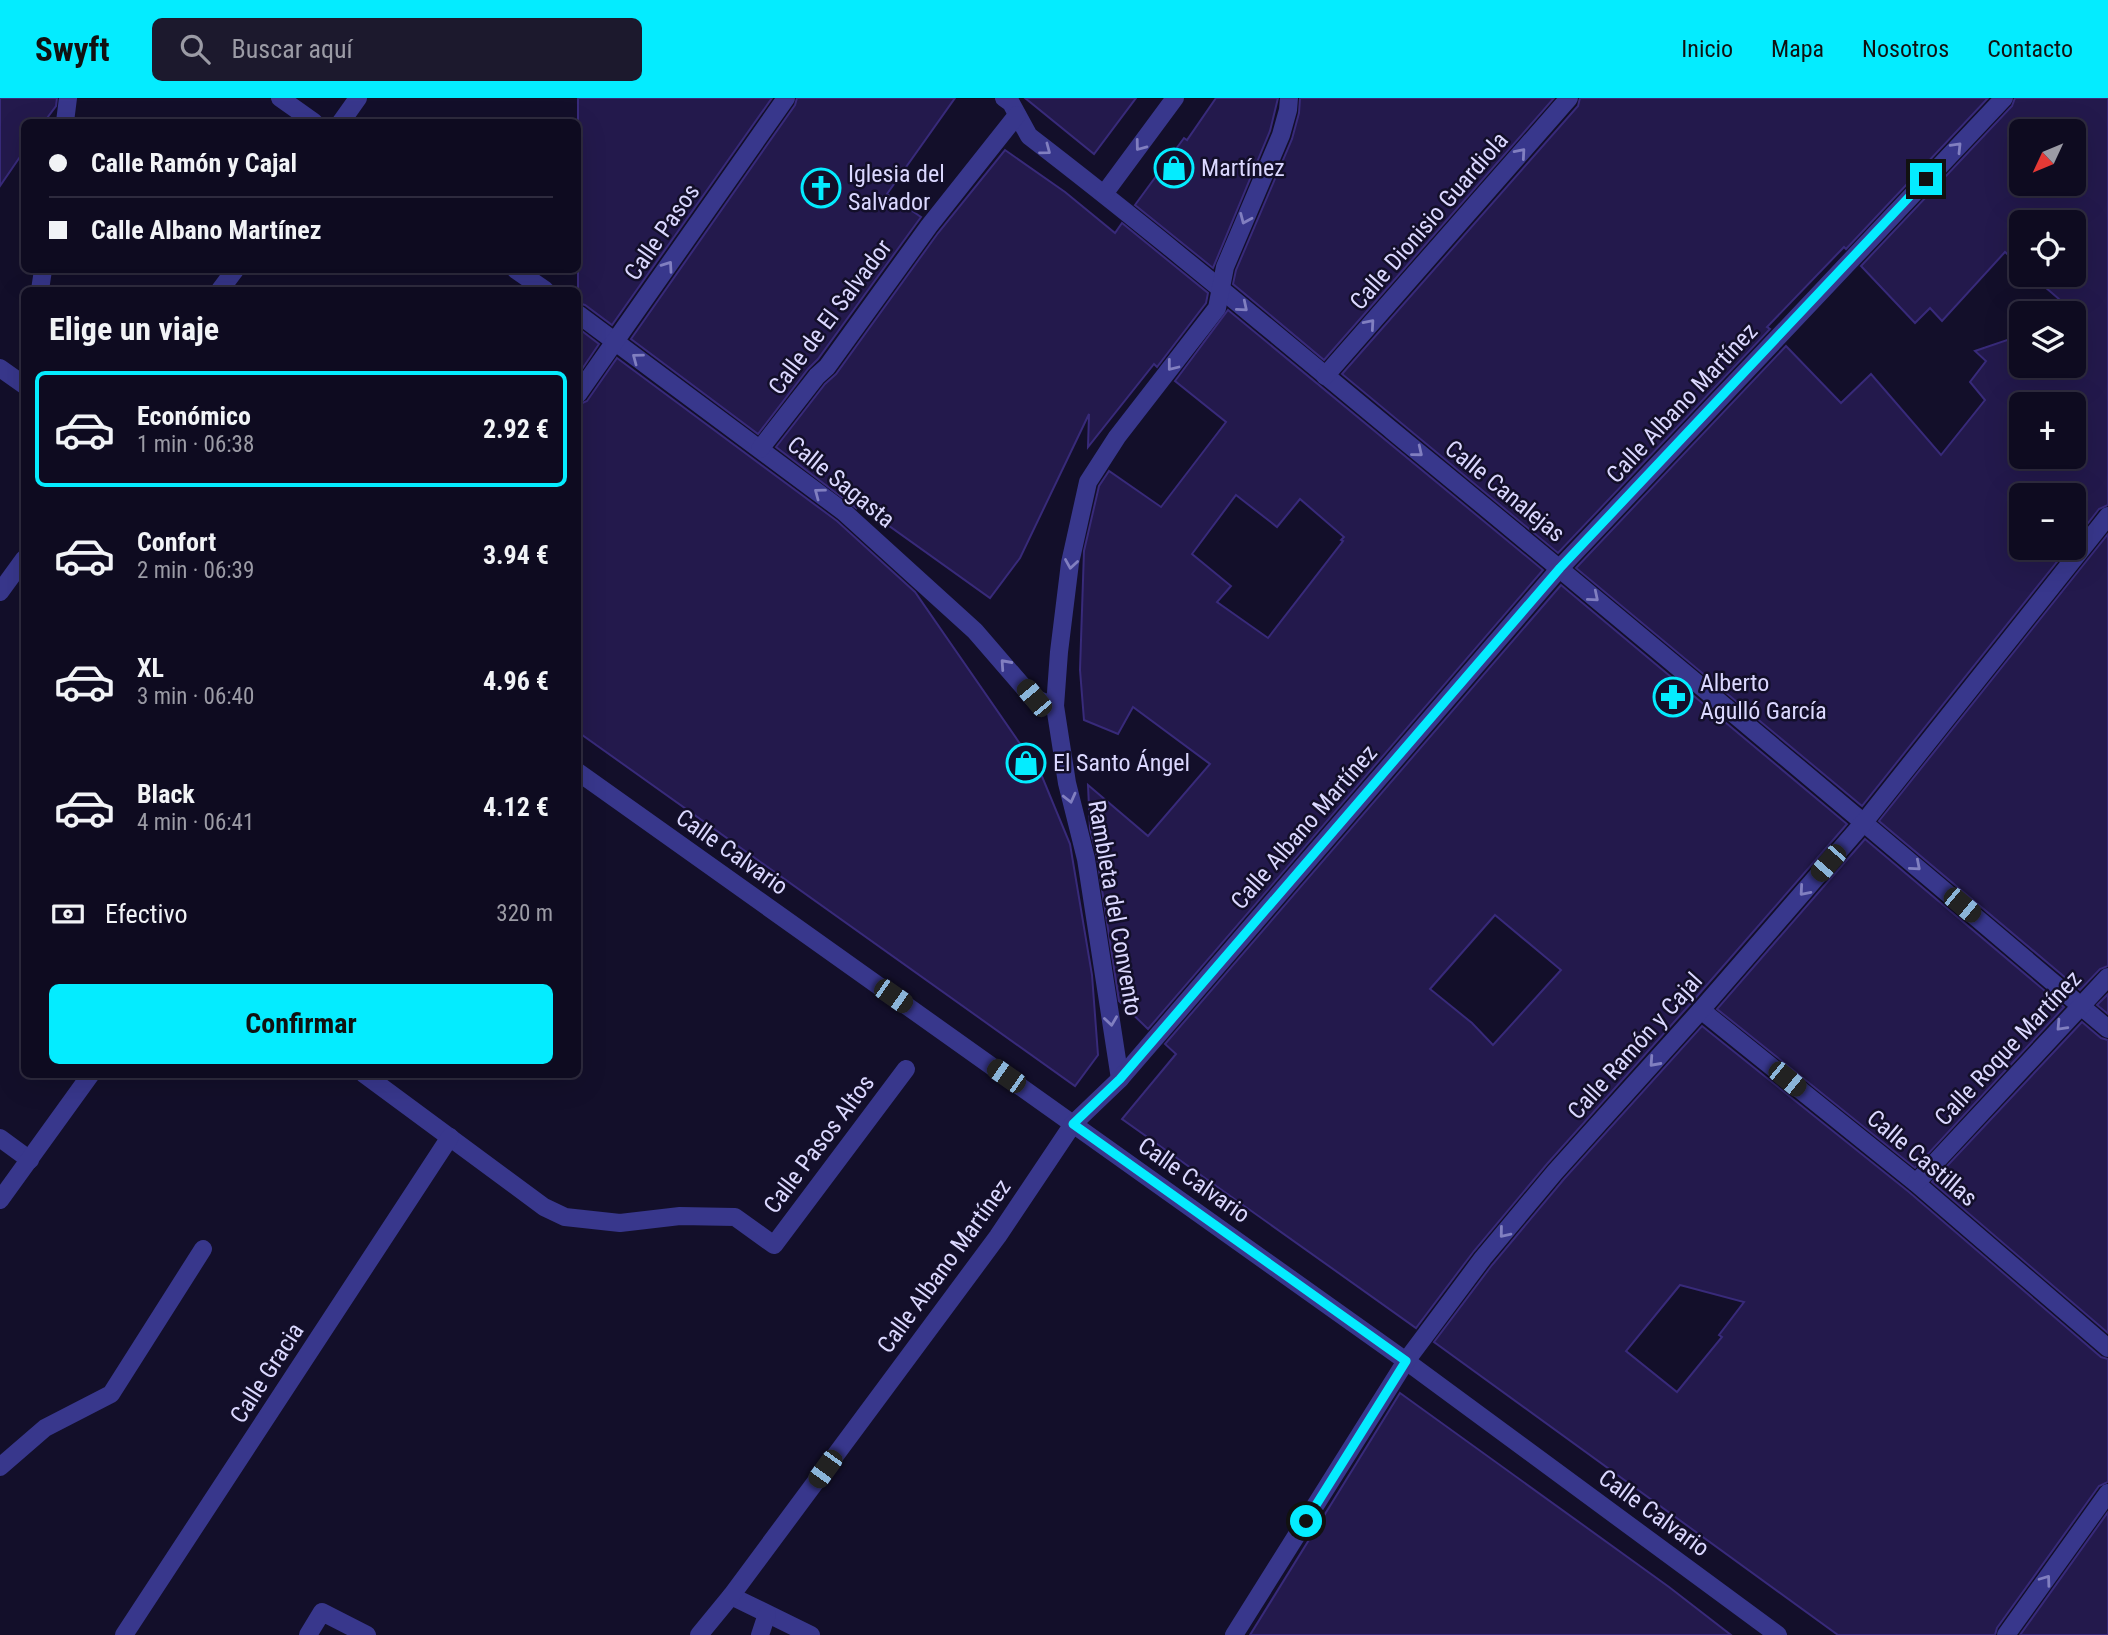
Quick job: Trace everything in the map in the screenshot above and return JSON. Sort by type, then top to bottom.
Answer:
[{"type":"street","points":[[65,119],[68,98]]},
{"type":"street","points":[[280,98],[310,119]]},
{"type":"street","points":[[343,119],[358,98]]},
{"type":"street","name":"Calle Pasos","points":[[581,390],[786,98]]},
{"type":"street","name":"Calle Canalejas","points":[[1004,98],[1011,103],[1029,136],[1222,289],[1560,568],[1865,821],[2108,1029]]},
{"type":"street","points":[[1104,194],[1175,98]]},
{"type":"street","name":"Rambleta del Convento","points":[[1120,1079],[1086,859],[1067,783],[1055,706],[1070,563],[1088,482],[1117,437],[1217,308],[1225,267],[1281,135],[1289,98]]},
{"type":"street","name":"Calle Dionisio Guardiola","points":[[1325,376],[1569,98]]},
{"type":"street","name":"Calle Albano Martínez","points":[[699,1635],[731,1596],[998,1236],[1073,1124],[1120,1079],[1560,568],[2004,98]]},
{"type":"street","name":"Calle de El Salvador","points":[[760,449],[827,367],[929,226],[1017,115]]},
{"type":"street","points":[[520,273],[541,287]]},
{"type":"street","name":"Calle Sagasta","points":[[581,316],[844,512],[975,631],[1034,698],[1055,706]]},
{"type":"street","points":[[0,368],[21,383]]},
{"type":"street","name":"Calle Ramón y Cajal","points":[[1234,1635],[1406,1361],[1483,1258],[1865,821],[2108,516]]},
{"type":"street","points":[[0,592],[21,563]]},
{"type":"street","name":"Calle Calvario","points":[[581,774],[1406,1361],[1778,1635]]},
{"type":"street","name":"Calle Roque Martínez","points":[[1916,1183],[2108,977]]},
{"type":"street","name":"Calle Castillas","points":[[1701,1010],[1916,1183],[2108,1349]]},
{"type":"street","name":"Calle Pasos Altos","points":[[369,1078],[544,1207],[565,1217],[621,1223],[680,1216],[735,1217],[774,1245],[905,1069]]},
{"type":"street","points":[[0,1200],[87,1078]]},
{"type":"street","name":"Calle Gracia","points":[[124,1635],[450,1137]]},
{"type":"street","points":[[0,1138],[30,1160]]},
{"type":"street","points":[[0,1466],[45,1428],[111,1394],[203,1249]]},
{"type":"street","points":[[2006,1635],[2108,1493]]},
{"type":"street","points":[[731,1596],[811,1635]]},
{"type":"street","points":[[308,1635],[322,1612],[367,1635]]},
{"type":"street","points":[[760,1635],[767,1614]]},
{"type":"building","points":[[0,98],[57,98],[56,106],[46,119],[21,119],[21,155],[0,186]]},
{"type":"building","points":[[578,98],[772,98],[612,325],[581,304],[581,287],[578,287],[578,273],[581,273],[581,119],[578,119]]},
{"type":"building","points":[[797,98],[955,98],[887,194],[921,217],[818,359],[758,434],[631,339],[795,105]]},
{"type":"building","points":[[1025,98],[1136,98],[1094,154]]},
{"type":"building","points":[[1216,98],[1278,98],[1270,131],[1213,268],[1135,205],[1184,138],[1187,140]]},
{"type":"building","points":[[1300,98],[1554,98],[1324,360],[1233,284],[1236,270],[1292,139]]},
{"type":"building","points":[[1580,98],[1988,98],[1846,249],[1844,247],[1767,327],[1770,329],[1558,553],[1342,374],[1578,106]]},
{"type":"building","points":[[2015,98],[2108,98],[2108,505],[2099,509],[2086,526],[2086,483],[2009,483],[2009,560],[2058,560],[1862,806],[1576,568],[1786,346],[1841,403],[1871,374],[1941,455],[1985,400],[1970,382],[1986,361],[1975,351],[2007,340],[2009,378],[2086,378],[2086,301],[2061,301],[2045,287],[2086,287],[2086,210],[2009,210],[2009,256],[2005,252],[1942,321],[1930,308],[1915,323],[1861,266],[2012,106]]},
{"type":"building","points":[[1005,150],[1065,192],[1115,233],[1122,223],[1208,293],[1206,303],[1157,367],[1154,364],[1088,447],[1089,414],[1020,558],[990,598],[850,498],[857,509],[776,447],[825,384],[836,374],[938,233]]},
{"type":"building","points":[[1228,310],[1543,570],[1148,1029],[1119,1001],[1097,857],[1090,829],[1088,785],[1148,836],[1210,764],[1133,707],[1118,734],[1084,720],[1080,670],[1084,551],[1099,486],[1109,471],[1161,507],[1226,422],[1175,381]],"holes":[[[1236,495],[1277,527],[1300,499],[1344,537],[1268,638],[1217,602],[1231,586],[1192,554]]]},
{"type":"building","points":[[581,330],[599,344],[581,371]]},
{"type":"building","points":[[617,358],[837,521],[915,592],[1041,774],[1070,844],[1092,975],[1098,1055],[1075,1086],[581,734],[581,404],[587,401]]},
{"type":"building","points":[[2108,534],[2108,966],[2100,969],[2080,990],[1879,821]]},
{"type":"building","points":[[1561,585],[1847,824],[1547,1164],[1474,1251],[1416,1328],[1122,1119],[1176,1054],[1165,1044]],"holes":[[[1495,915],[1561,970],[1493,1045],[1472,1023],[1430,989]]]},
{"type":"building","points":[[1865,839],[2064,1007],[1915,1168],[1717,1009]]},
{"type":"building","points":[[2108,994],[2108,1014],[2097,1005]]},
{"type":"building","points":[[2082,1022],[2101,1038],[2108,1040],[2108,1333],[1932,1182]]},
{"type":"building","points":[[1702,1026],[1909,1192],[2101,1357],[2108,1359],[2108,1482],[2099,1486],[1997,1628],[1995,1635],[1838,1635],[1434,1342],[1492,1265],[1564,1179]],"holes":[[[1680,1285],[1744,1302],[1719,1335],[1722,1337],[1677,1392],[1626,1351]]]},
{"type":"building","points":[[1400,1393],[1669,1587],[1731,1635],[1250,1635]]},
{"type":"building","points":[[2108,1512],[2108,1635],[2020,1635]]},
{"type":"place","name":"Martínez","points":[[1174,168]]},
{"type":"place","name":"Iglesia del Salvador","points":[[821,188]]},
{"type":"place","name":"Alberto Agulló García","points":[[1673,697]]},
{"type":"place","name":"El Santo Ángel","points":[[1026,763]]},
{"type":"route","points":[[1306,1521],[1406,1361],[1073,1124],[1120,1079],[1560,568],[1926,179]]}]
